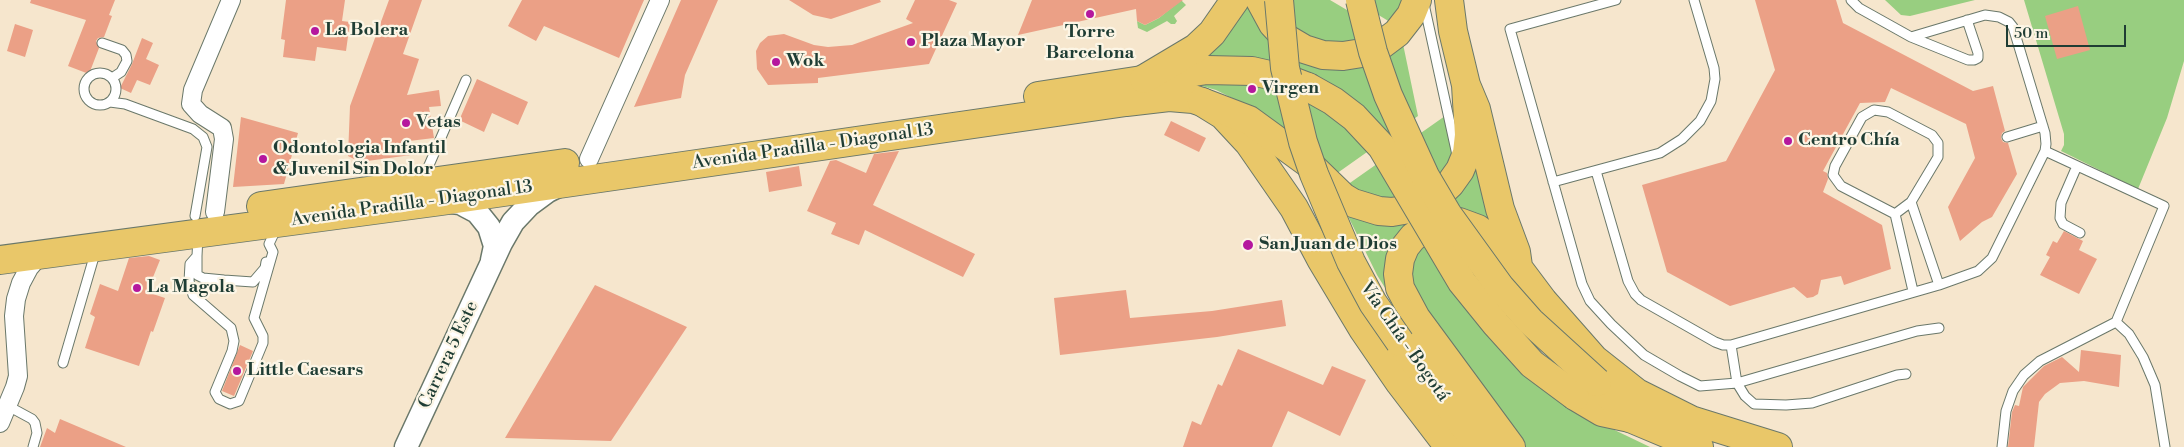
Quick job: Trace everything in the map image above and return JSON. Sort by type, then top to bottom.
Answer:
[{"type":"main road","points":[[1144,79],[1196,48],[1212,34],[1236,0]]},
{"type":"main road","points":[[1260,0],[1273,24],[1287,39],[1310,51],[1323,55],[1343,56],[1362,53],[1381,45],[1397,33],[1417,0]]},
{"type":"main road","name":"Vía Chía - Bogotá","points":[[1279,0],[1285,68],[1298,124],[1314,174],[1350,262],[1373,302],[1400,342],[1480,447]]},
{"type":"main road","points":[[1360,0],[1373,52],[1388,94],[1417,160],[1448,215],[1484,266],[1524,314],[1563,352],[1586,389],[1630,418],[1699,447]]},
{"type":"main road","points":[[1449,0],[1453,31],[1466,85],[1476,109],[1500,209],[1516,252],[1519,270]]},
{"type":"main road","name":"Avenida Pradilla - Diagonal 13","points":[[0,260],[97,248],[201,229],[431,192],[588,159],[989,103],[1185,72],[1229,70],[1271,75],[1308,87],[1333,101],[1354,117],[1382,147],[1462,282],[1496,324],[1532,364],[1586,389]]},
{"type":"main road","points":[[1202,102],[1249,120],[1308,163],[1343,197],[1365,208],[1392,212],[1423,204],[1434,199],[1450,184],[1460,170],[1467,153],[1466,85]]},
{"type":"main road","name":"Avenida Pradilla - Diagonal 13","points":[[0,242],[201,229],[274,233],[431,192],[570,181],[1134,101],[1169,97],[1193,99],[1202,102],[1223,115],[1249,143],[1294,208],[1321,260],[1363,329],[1400,383],[1449,447]]},
{"type":"main road","points":[[1511,447],[1416,318],[1400,288],[1398,274],[1400,259],[1405,247],[1413,237],[1434,224],[1459,222],[1478,229],[1487,236],[1503,257],[1519,270],[1543,302],[1594,359],[1637,393],[1692,420],[1778,447]]},
{"type":"street","points":[[201,229],[224,140],[222,128],[200,114],[191,104],[194,90],[231,0]]},
{"type":"street","points":[[588,159],[660,0]]},
{"type":"street","name":"Carrera 5 Este","points":[[406,447],[513,222],[529,205],[548,191],[570,181]]},
{"type":"street","name":"Carrera 5 Este","points":[[431,192],[477,212],[489,228],[495,246],[492,264]]},
{"type":"street","points":[[0,423],[18,376],[14,316],[16,299],[21,283],[29,268],[40,255]]},
{"type":"street","points":[[0,314],[16,342]]},
{"type":"lane","points":[[1423,0],[1460,170]]},
{"type":"lane","points":[[1616,0],[1510,29],[1582,284],[1596,308],[1644,355],[1700,386],[1737,383],[1917,331],[1939,328]]},
{"type":"lane","points":[[1553,182],[1660,153],[1682,140],[1700,121],[1713,90],[1714,68],[1694,0]]},
{"type":"lane","points":[[1851,0],[1858,8],[1911,37],[1968,60],[1974,60],[1978,58],[1978,53],[1967,20]]},
{"type":"lane","points":[[1596,171],[1628,281],[1635,294],[1641,300],[1715,342],[1731,345],[1970,275],[1986,265],[1992,258],[2045,151],[2046,139],[2043,126],[2009,22],[1992,15],[1967,20],[1911,37]]},
{"type":"lane","points":[[102,43],[122,50],[126,55],[127,61],[121,72],[112,78]]},
{"type":"lane","points":[[110,102],[116,92],[112,78],[103,73],[94,74],[87,79],[84,87],[87,99],[94,104],[102,105],[110,102],[124,104],[193,129],[203,137],[207,147],[197,275],[203,278],[253,282],[264,268],[274,233]]},
{"type":"lane","points":[[431,192],[466,80]]},
{"type":"lane","points":[[1895,214],[1911,202],[1938,157],[1938,143],[1932,136],[1888,112],[1870,111],[1862,117],[1833,175],[1841,186],[1895,214],[1913,291]]},
{"type":"lane","points":[[2007,137],[2043,126]]},
{"type":"lane","points":[[2002,447],[2006,411],[2013,391],[2024,375],[2040,361],[2116,322],[2164,206],[2045,151]]},
{"type":"lane","points":[[2077,166],[2061,203],[2060,218],[2063,224],[2080,233]]},
{"type":"lane","points":[[1911,202],[1939,284]]},
{"type":"lane","points":[[201,229],[190,264],[189,281],[193,295],[231,328],[234,341],[216,392],[220,399],[230,404],[235,404],[241,397],[264,343],[264,336],[254,318],[273,252],[274,233]]},
{"type":"lane","points":[[63,362],[97,248]]},
{"type":"lane","points":[[2116,322],[2129,334],[2155,385],[2165,447]]},
{"type":"lane","points":[[1731,345],[1737,383],[1744,396],[1754,404],[1786,405],[1812,403],[1897,375],[1906,374]]},
{"type":"lane","points":[[8,406],[32,419],[35,423],[37,433],[33,447]]},
{"type":"green space","points":[[1181,0],[1186,5],[1174,16],[1177,21],[1175,24],[1167,21],[1147,32],[1138,28],[1137,21],[1145,25],[1159,18]]},
{"type":"green space","points":[[1277,0],[1330,0],[1386,33],[1349,49],[1298,34]]},
{"type":"green space","points":[[1354,0],[1404,0],[1390,22]]},
{"type":"green space","points":[[1885,0],[1975,0],[1910,16],[1901,15]]},
{"type":"green space","points":[[2024,0],[2184,0],[2184,61],[2167,118],[2138,189],[2061,151],[2064,145],[2064,134]]},
{"type":"green space","points":[[1247,4],[1331,69],[1361,68],[1378,61],[1403,44],[1418,116],[1336,174],[1250,107],[1216,90],[1198,85],[1195,63]]},
{"type":"green space","points":[[1445,116],[1454,156],[1442,177],[1404,200],[1364,196],[1347,185]]},
{"type":"green space","points":[[1479,152],[1498,229],[1413,225],[1397,307],[1377,275],[1344,208],[1384,220]]},
{"type":"green space","points":[[1417,243],[1480,244],[1488,330],[1602,424],[1650,447],[1521,447],[1409,287],[1411,252]]},
{"type":"building","points":[[31,0],[115,0],[109,15],[112,16],[104,37],[98,38],[96,41],[99,48],[89,74],[68,66],[86,20],[30,3]]},
{"type":"building","name":"La Bolera","points":[[286,0],[345,0],[342,21],[350,22],[346,51],[317,47],[315,61],[283,57],[285,40],[281,39]]},
{"type":"building","points":[[389,0],[422,0],[403,54],[419,59],[407,95],[439,90],[441,106],[429,107],[434,138],[409,141],[411,155],[360,162],[348,156],[350,106]]},
{"type":"building","points":[[522,0],[644,0],[619,58],[544,26],[536,41],[508,26]]},
{"type":"building","points":[[681,0],[718,0],[685,75],[681,98],[634,107]]},
{"type":"building","name":"Plaza Mayor","points":[[789,0],[880,0],[881,2],[831,19],[813,15]]},
{"type":"building","name":"Plaza Mayor","points":[[915,0],[949,0],[957,3],[929,64],[818,78],[818,83],[768,85],[757,69],[756,51],[760,43],[768,36],[784,34],[814,45],[828,47],[852,45],[913,23],[906,19]]},
{"type":"building","points":[[1032,0],[1183,0],[1159,18],[1145,25],[1137,21],[1136,9],[1018,35]]},
{"type":"building","name":"Centro Chía","points":[[1755,0],[1836,0],[1843,23],[1973,91],[1993,86],[2005,131],[2002,133],[2001,138],[2003,142],[2008,143],[2017,174],[1992,217],[1982,222],[1960,241],[1948,207],[1975,158],[1966,124],[1891,88],[1885,102],[1860,103],[1823,171],[1827,173],[1828,179],[1823,192],[1882,225],[1891,269],[1844,285],[1841,276],[1821,280],[1818,294],[1813,297],[1807,298],[1794,287],[1730,306],[1667,272],[1642,185],[1726,161],[1775,70]]},
{"type":"building","points":[[2078,6],[2090,50],[2057,59],[2045,16]]},
{"type":"building","points":[[15,24],[33,30],[25,57],[7,51]]},
{"type":"building","points":[[142,38],[153,43],[146,59],[159,65],[150,85],[137,80],[131,93],[120,88]]},
{"type":"building","points":[[477,79],[528,102],[518,125],[492,113],[484,132],[461,121],[461,116]]},
{"type":"building","name":"Odontologia Infantil & Juvenil Sin Dolor","points":[[241,117],[298,133],[284,184],[233,187]]},
{"type":"building","points":[[1171,121],[1206,138],[1199,152],[1164,135]]},
{"type":"building","points":[[899,151],[873,205],[975,254],[963,277],[865,230],[859,245],[831,234],[836,223],[807,211],[830,161],[836,160],[866,173],[874,154]]},
{"type":"building","points":[[799,166],[802,186],[769,192],[766,172]]},
{"type":"building","points":[[2064,231],[2083,241],[2079,250],[2097,259],[2079,294],[2040,275],[2050,257],[2046,255],[2053,241],[2057,243]]},
{"type":"building","points":[[149,256],[160,260],[147,292],[165,298],[139,366],[85,348],[95,317],[90,314],[100,284],[118,291],[129,258]]},
{"type":"building","points":[[595,285],[687,327],[611,441],[505,438]]},
{"type":"building","points":[[1126,290],[1130,318],[1212,311],[1282,300],[1286,326],[1217,337],[1060,355],[1054,298]]},
{"type":"building","name":"Little Caesars","points":[[240,345],[253,351],[234,396],[222,391]]},
{"type":"building","points":[[1238,349],[1323,385],[1332,366],[1366,380],[1340,436],[1288,411],[1272,447],[1183,447],[1192,421],[1201,425],[1218,384],[1222,386]]},
{"type":"building","points":[[2081,350],[2121,355],[2119,387],[2084,381],[2060,383],[2045,394],[2039,402],[2034,447],[2008,447],[2012,412],[2015,405],[2019,406],[2023,387],[2044,366],[2062,357],[2079,372]]},
{"type":"building","points":[[60,419],[126,447],[40,447],[47,428],[55,433]]},
{"type":"place","name":"Torre Barcelona","points":[[1090,14]]},
{"type":"place","name":"La Bolera","points":[[315,31]]},
{"type":"place","name":"Plaza Mayor","points":[[911,42]]},
{"type":"place","name":"Wok","points":[[776,62]]},
{"type":"place","name":"Virgen","points":[[1252,89]]},
{"type":"place","name":"Vetas","points":[[406,123]]},
{"type":"place","name":"Centro Chía","points":[[1788,141]]},
{"type":"place","name":"Odontologia Infantil & Juvenil Sin Dolor","points":[[263,159]]},
{"type":"place","name":"San Juan de Dios","points":[[1248,245]]},
{"type":"place","name":"La Magola","points":[[137,288]]},
{"type":"place","name":"Little Caesars","points":[[237,371]]}]
